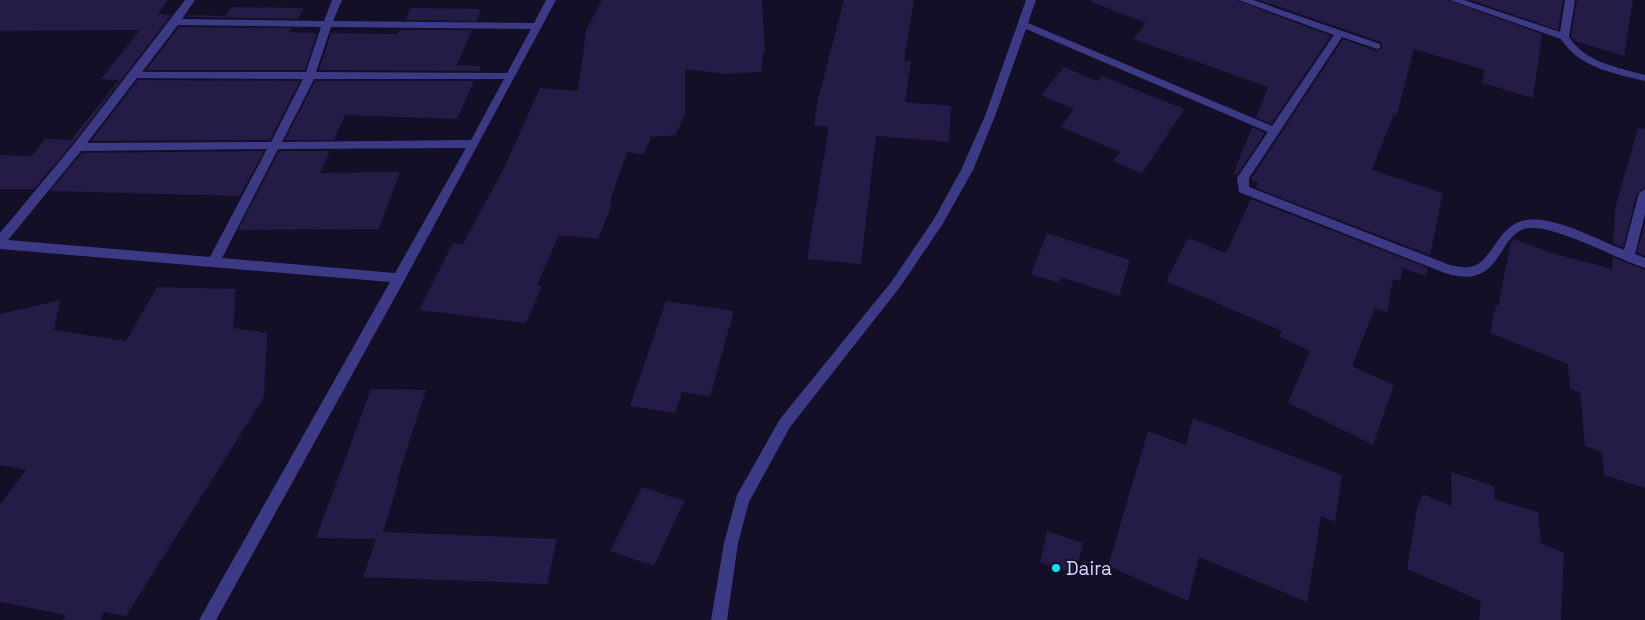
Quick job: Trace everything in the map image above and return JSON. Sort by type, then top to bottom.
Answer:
[{"type":"street","points":[[0,243],[78,147],[190,0]]},
{"type":"street","points":[[214,262],[276,146],[310,76],[337,0]]},
{"type":"street","points":[[207,620],[400,278],[551,0]]},
{"type":"street","points":[[719,620],[731,543],[742,500],[784,423],[896,284],[938,222],[967,170],[990,116],[1031,0]]},
{"type":"street","points":[[1244,0],[1377,46]]},
{"type":"street","points":[[1455,0],[1564,37]]},
{"type":"street","points":[[1570,0],[1564,37],[1570,48],[1586,60],[1645,78]]},
{"type":"street","points":[[175,22],[536,26]]},
{"type":"street","points":[[1022,24],[1275,131]]},
{"type":"street","points":[[1340,33],[1243,178],[1243,189],[1448,270],[1469,272],[1484,268],[1512,230],[1526,224],[1546,224],[1645,263]]},
{"type":"street","points":[[133,75],[510,76]]},
{"type":"street","points":[[78,147],[474,144]]},
{"type":"street","points":[[1628,256],[1645,194]]},
{"type":"street","points":[[0,243],[400,278]]},
{"type":"building","points":[[0,0],[168,0],[158,14],[171,15],[73,143],[34,189],[0,189],[0,155],[32,156],[45,139],[71,140],[119,80],[101,79],[140,30],[0,31]]},
{"type":"building","points":[[602,0],[762,0],[765,50],[762,59],[762,72],[726,74],[685,69],[685,113],[676,135],[651,137],[644,155],[627,152],[609,204],[612,204],[598,239],[559,235],[537,285],[542,286],[526,323],[419,310],[453,243],[463,244],[505,166],[540,88],[578,91],[586,30]]},
{"type":"building","points":[[844,0],[914,0],[904,61],[911,61],[905,102],[951,106],[949,142],[876,136],[861,264],[807,259],[829,127],[814,125],[818,99]]},
{"type":"building","points":[[1091,0],[1237,0],[1331,36],[1271,124],[1256,117],[1268,87],[1133,39],[1146,23],[1091,2]]},
{"type":"building","points":[[1259,0],[1448,0],[1542,34],[1533,98],[1482,83],[1485,70],[1414,49],[1397,115],[1394,114],[1372,170],[1443,193],[1430,255],[1256,188],[1258,183],[1251,179],[1343,39],[1376,51],[1382,48],[1381,42]]},
{"type":"building","points":[[1470,0],[1563,0],[1558,30]]},
{"type":"building","points":[[1577,0],[1633,0],[1624,56],[1575,41],[1571,36]]},
{"type":"building","points":[[231,7],[304,8],[298,19],[186,17],[187,15],[225,16]]},
{"type":"building","points":[[411,8],[481,9],[477,21],[405,20]]},
{"type":"building","points":[[179,27],[292,28],[289,32],[317,33],[305,70],[146,70]]},
{"type":"building","points":[[400,30],[472,30],[457,65],[481,66],[479,71],[319,70],[331,33],[397,34]]},
{"type":"building","points":[[1064,67],[1098,81],[1102,76],[1184,109],[1142,174],[1113,161],[1120,152],[1061,127],[1074,109],[1041,95]]},
{"type":"building","points":[[138,80],[300,81],[270,140],[91,141]]},
{"type":"building","points":[[315,81],[474,81],[457,119],[345,115],[334,140],[285,140]]},
{"type":"building","points":[[1252,127],[1265,133],[1237,175],[1233,174]]},
{"type":"building","points":[[1638,128],[1645,129],[1645,187],[1637,193],[1623,247],[1613,244],[1615,208]]},
{"type":"building","points":[[264,151],[240,196],[50,191],[82,153]]},
{"type":"building","points":[[279,151],[330,151],[320,173],[400,172],[379,229],[238,230]]},
{"type":"building","points":[[1251,199],[1428,268],[1426,276],[1403,268],[1400,281],[1393,279],[1387,312],[1375,308],[1352,366],[1394,385],[1373,445],[1288,403],[1310,351],[1279,336],[1282,331],[1166,281],[1188,238],[1226,253]]},
{"type":"building","points":[[1645,222],[1645,256],[1637,253]]},
{"type":"building","points":[[1047,233],[1130,260],[1119,296],[1061,277],[1059,283],[1031,274]]},
{"type":"building","points":[[1514,239],[1555,254],[1612,269],[1613,257],[1645,270],[1645,488],[1604,475],[1602,452],[1585,446],[1580,392],[1570,389],[1568,364],[1490,333],[1496,305],[1498,306],[1511,241]]},
{"type":"building","points":[[157,287],[236,289],[233,328],[267,333],[264,397],[126,616],[103,612],[101,620],[62,620],[66,615],[0,602],[0,504],[26,470],[0,465],[0,314],[60,300],[54,330],[126,341]]},
{"type":"building","points":[[666,301],[734,311],[710,396],[682,392],[675,413],[630,406]]},
{"type":"building","points":[[371,389],[426,390],[397,480],[399,480],[383,532],[557,539],[547,584],[363,577],[376,539],[316,538]]},
{"type":"building","points":[[1193,418],[1342,475],[1335,522],[1321,516],[1307,602],[1199,557],[1188,601],[1108,566],[1148,431],[1186,445]]},
{"type":"building","points":[[1451,472],[1494,486],[1494,499],[1538,512],[1541,543],[1564,553],[1561,620],[1479,620],[1481,601],[1407,569],[1417,508],[1423,494],[1452,506]]},
{"type":"building","points":[[642,487],[684,501],[654,566],[610,551]]},
{"type":"building","points":[[1047,531],[1083,543],[1076,574],[1040,562]]},
{"type":"place","name":"Daira","points":[[1056,568]]}]
